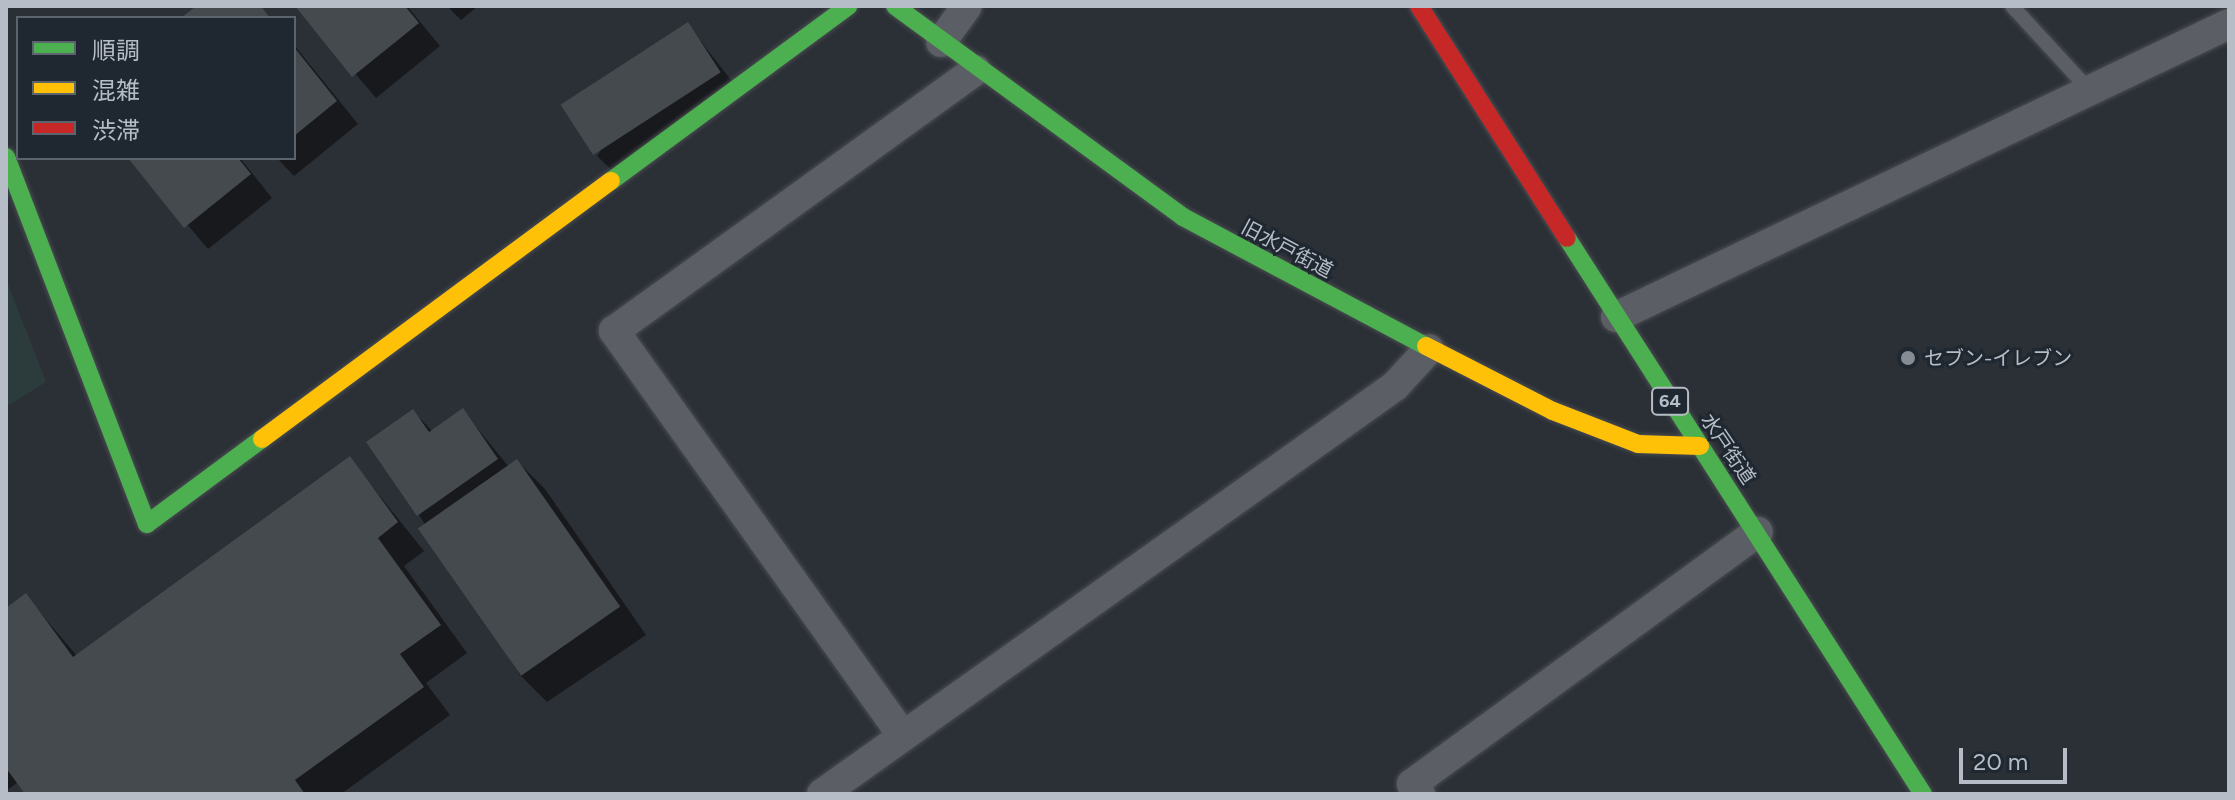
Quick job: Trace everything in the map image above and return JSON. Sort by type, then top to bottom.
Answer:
[{"type":"street","points":[[6,157],[147,524],[848,6]]},
{"type":"street","name":"旧水戸街道","points":[[895,6],[976,70],[1183,217],[1429,349],[1638,444],[1700,446]]},
{"type":"street","points":[[941,42],[967,6]]},
{"type":"street","name":"水戸街道","points":[[1419,6],[1923,794]]},
{"type":"street","points":[[1616,317],[2229,24]]},
{"type":"street","points":[[903,736],[614,331],[976,70]]},
{"type":"street","points":[[822,794],[1395,386],[1429,349]]},
{"type":"street","points":[[1420,794],[1412,784],[1758,532]]},
{"type":"lane","points":[[2012,6],[2091,92]]},
{"type":"shaded area","points":[[6,279],[46,382],[6,407]]},
{"type":"building","points":[[196,6],[261,6],[268,16],[184,16]]},
{"type":"building","points":[[295,6],[405,6],[419,23],[352,77]]},
{"type":"building","points":[[688,22],[721,72],[593,155],[561,105]]},
{"type":"building","points":[[296,50],[337,101],[296,134]]},
{"type":"building","points":[[130,160],[240,160],[251,174],[184,228]]},
{"type":"building","points":[[463,408],[498,459],[417,516],[366,442],[413,409],[429,432]]},
{"type":"building","points":[[350,456],[398,522],[378,538],[441,625],[400,654],[424,687],[295,780],[305,794],[25,794],[6,768],[6,608],[26,593],[73,657]]},
{"type":"building","points":[[517,459],[620,606],[521,676],[418,528]]},
{"type":"traffic: fast","points":[[611,181],[848,6]]},
{"type":"traffic: fast","points":[[895,6],[1183,217],[1426,346]]},
{"type":"traffic: fast","points":[[6,157],[147,524],[262,439]]},
{"type":"traffic: fast","points":[[1567,238],[1923,794]]},
{"type":"traffic: slow","points":[[262,439],[611,181]]},
{"type":"traffic: slow","points":[[1426,346],[1553,411],[1638,444],[1700,446]]},
{"type":"traffic: jam","points":[[1419,6],[1567,238]]},
{"type":"place","name":"セブン-イレブン","points":[[1908,358]]}]
